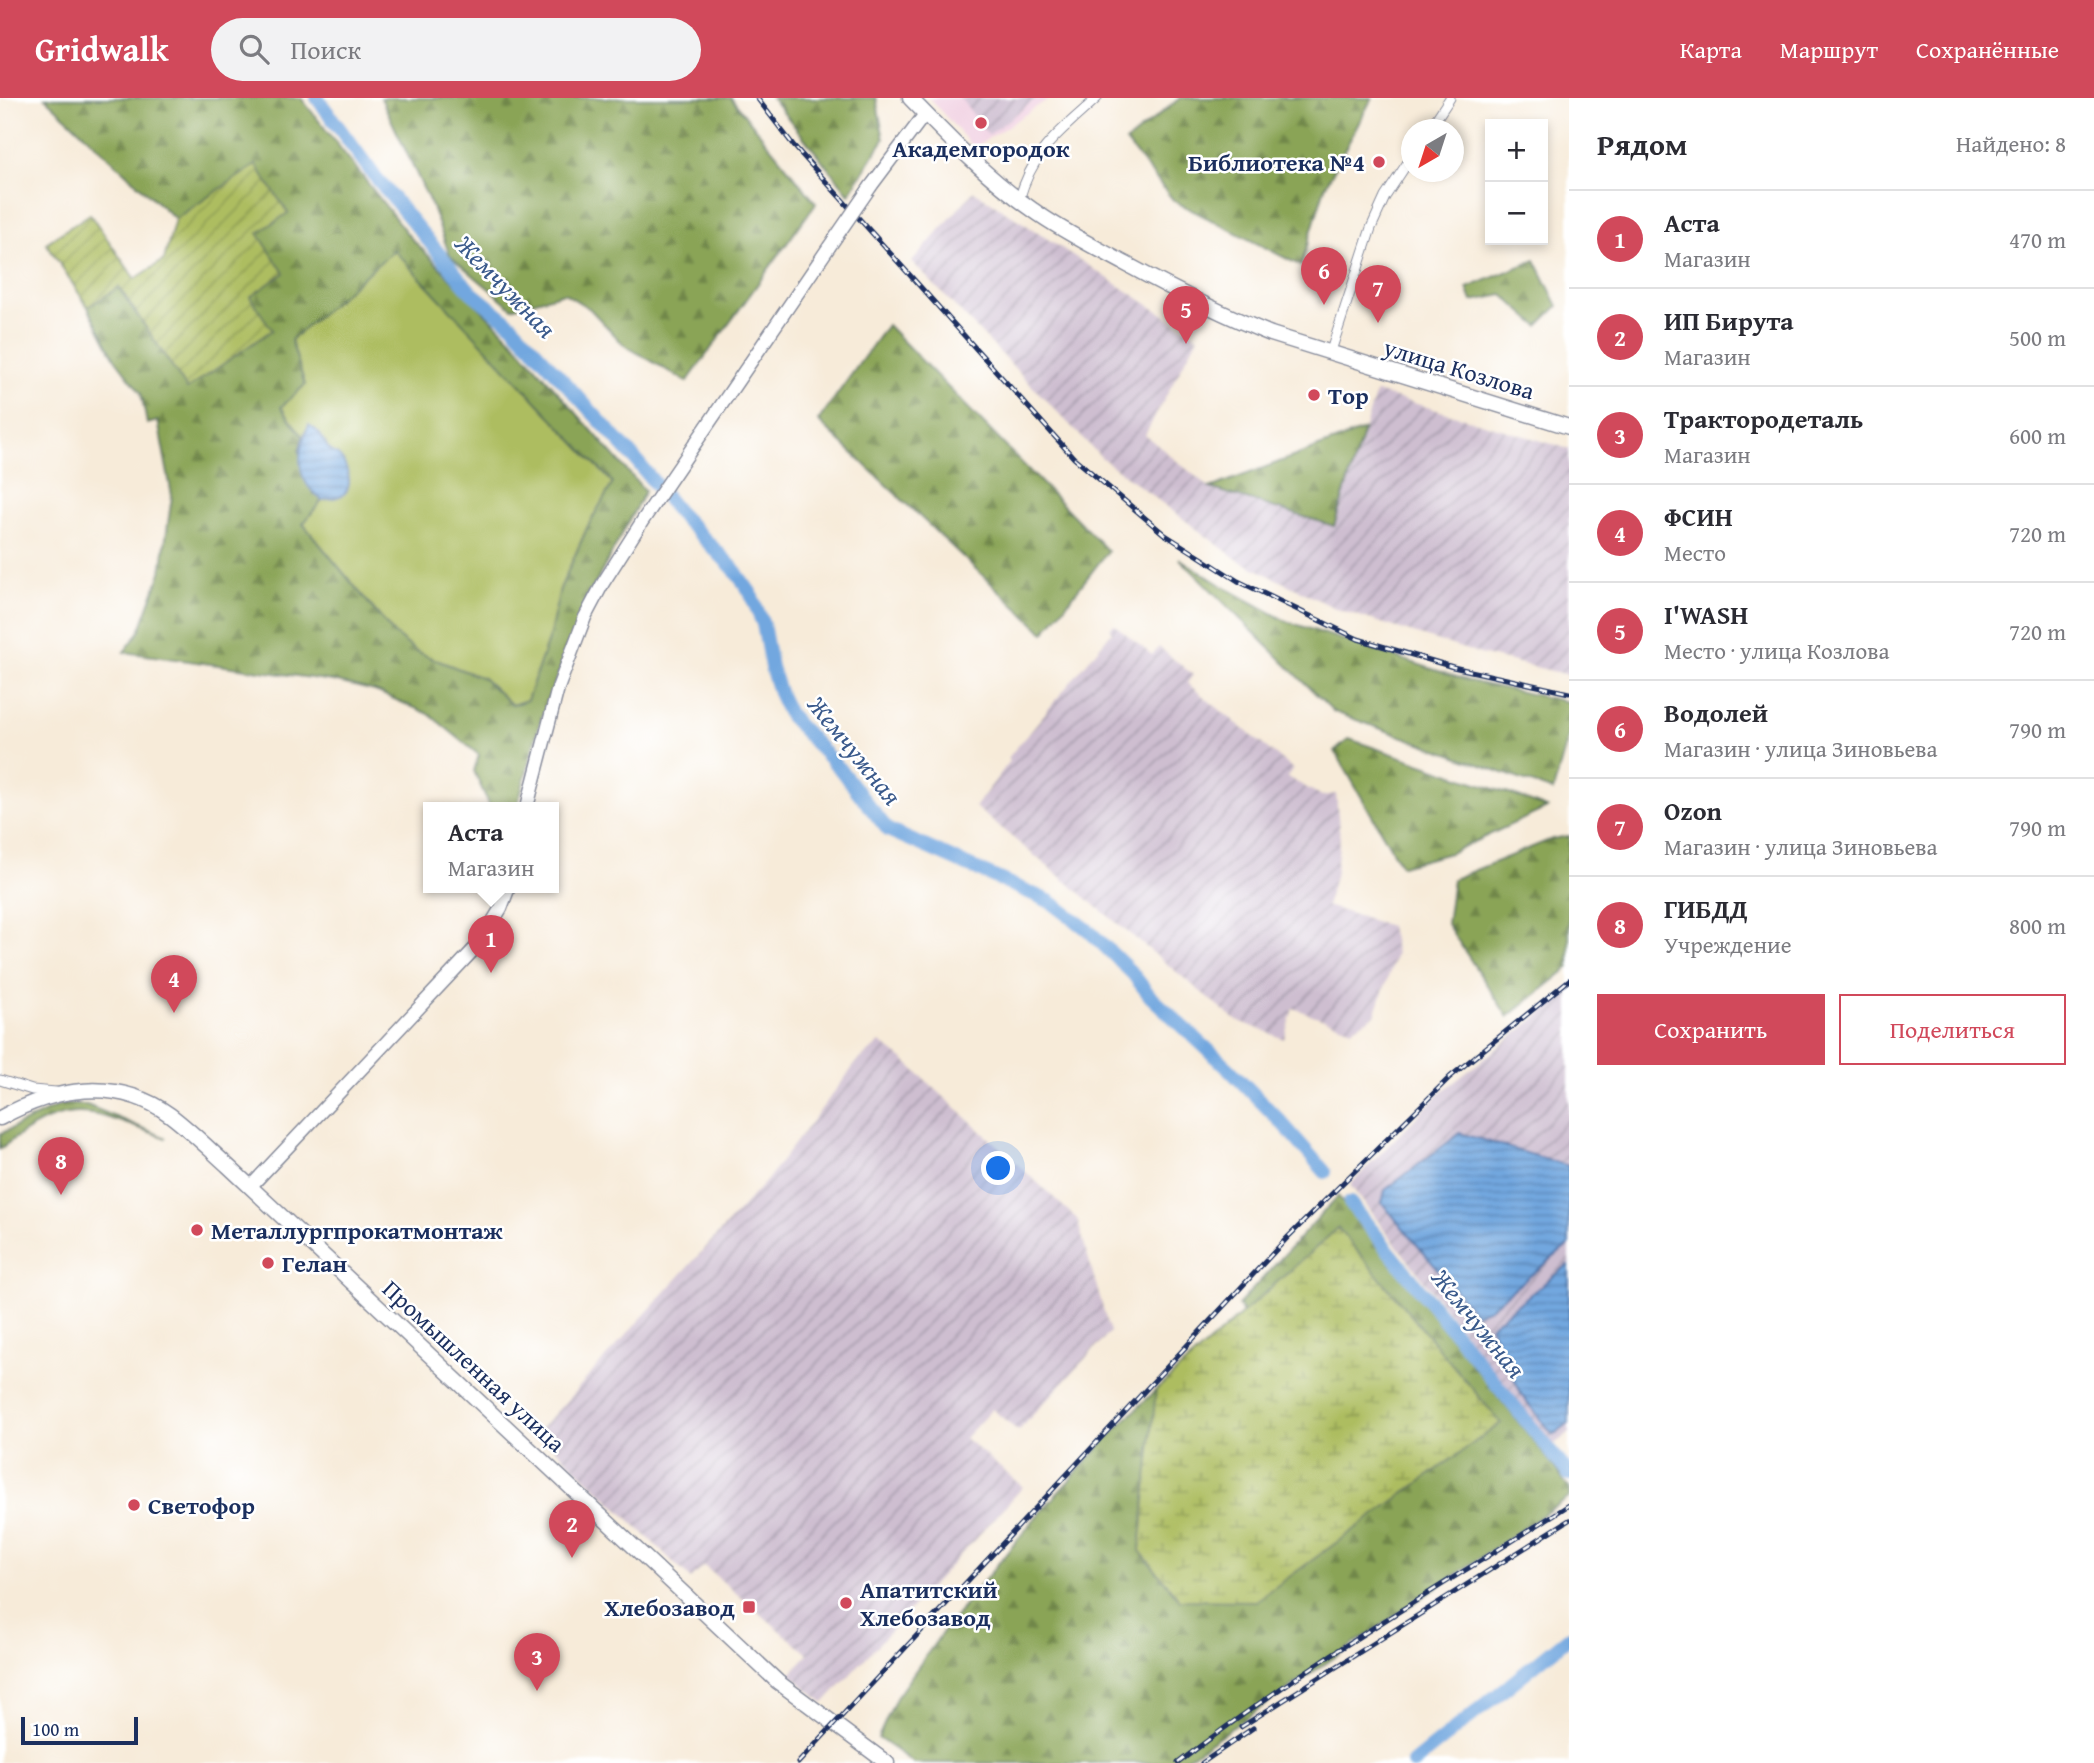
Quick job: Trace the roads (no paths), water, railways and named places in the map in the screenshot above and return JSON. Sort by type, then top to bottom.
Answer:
[{"type":"main road","name":"улица Козлова","points":[[910,98],[1019,200],[1080,239],[1185,296],[1260,330],[1330,354],[1569,426]]},
{"type":"main road","points":[[528,802],[552,708],[580,628],[603,583],[829,247],[925,114]]},
{"type":"main road","points":[[250,1187],[479,944],[502,908],[507,893]]},
{"type":"main road","name":"Промышленная улица","points":[[0,1118],[58,1093],[98,1089],[146,1101],[167,1113],[250,1187],[778,1682],[887,1763]]},
{"type":"street","points":[[1019,200],[1030,168],[1043,149],[1097,98]]},
{"type":"street","points":[[1436,119],[1450,98]]},
{"type":"street","points":[[1330,354],[1379,207],[1401,173]]},
{"type":"street","points":[[0,1080],[32,1090],[58,1093]]},
{"type":"water","points":[[309,425],[345,465],[349,486],[344,494],[322,500],[307,484],[300,455]]},
{"type":"water","points":[[1460,1133],[1569,1166],[1569,1245],[1490,1308],[1475,1314],[1382,1203],[1385,1190]]},
{"type":"water","points":[[1569,1264],[1569,1423],[1553,1435],[1522,1396],[1490,1326]]},
{"type":"waterway","name":"Жемчужная","points":[[317,98],[373,174],[471,292],[512,325],[636,460],[677,511],[733,568],[750,592],[763,624],[771,667],[790,716],[839,768],[888,830],[1051,902],[1088,930],[1133,974],[1150,996],[1230,1070],[1282,1123],[1325,1172]]},
{"type":"waterway","name":"Жемчужная","points":[[1350,1203],[1569,1474]]},
{"type":"waterway","name":"Жемчужная","points":[[1413,1763],[1569,1637]]},
{"type":"railway","points":[[757,98],[794,146],[1074,458],[1164,534],[1238,581],[1358,639],[1453,667],[1569,693]]},
{"type":"railway","points":[[798,1763],[1288,1237],[1450,1077],[1569,980]]},
{"type":"railway","points":[[1178,1763],[1321,1661],[1569,1505]]},
{"type":"railway","points":[[1241,1727],[1569,1520]]},
{"type":"railway","points":[[1202,1763],[1253,1728]]},
{"type":"place","name":"Академгородок","points":[[981,123]]},
{"type":"place","name":"Библиотека №4","points":[[1379,162]]},
{"type":"place","name":"Водолей","points":[[1324,305]]},
{"type":"place","name":"Ozon","points":[[1378,323]]},
{"type":"place","name":"I'WASH","points":[[1186,344]]},
{"type":"place","name":"Тор","points":[[1314,395]]},
{"type":"place","name":"Аста","points":[[491,973]]},
{"type":"place","name":"ФСИН","points":[[174,1013]]},
{"type":"place","name":"ГИБДД","points":[[61,1195]]},
{"type":"place","name":"Металлургпрокатмонтаж","points":[[197,1230]]},
{"type":"place","name":"Гелан","points":[[268,1263]]},
{"type":"place","name":"Светофор","points":[[134,1505]]},
{"type":"place","name":"ИП Бирута","points":[[572,1558]]},
{"type":"place","name":"Апатитский Хлебозавод","points":[[846,1603]]},
{"type":"place","name":"Хлебозавод","points":[[749,1607]]},
{"type":"place","name":"Трактородеталь","points":[[537,1691]]}]
